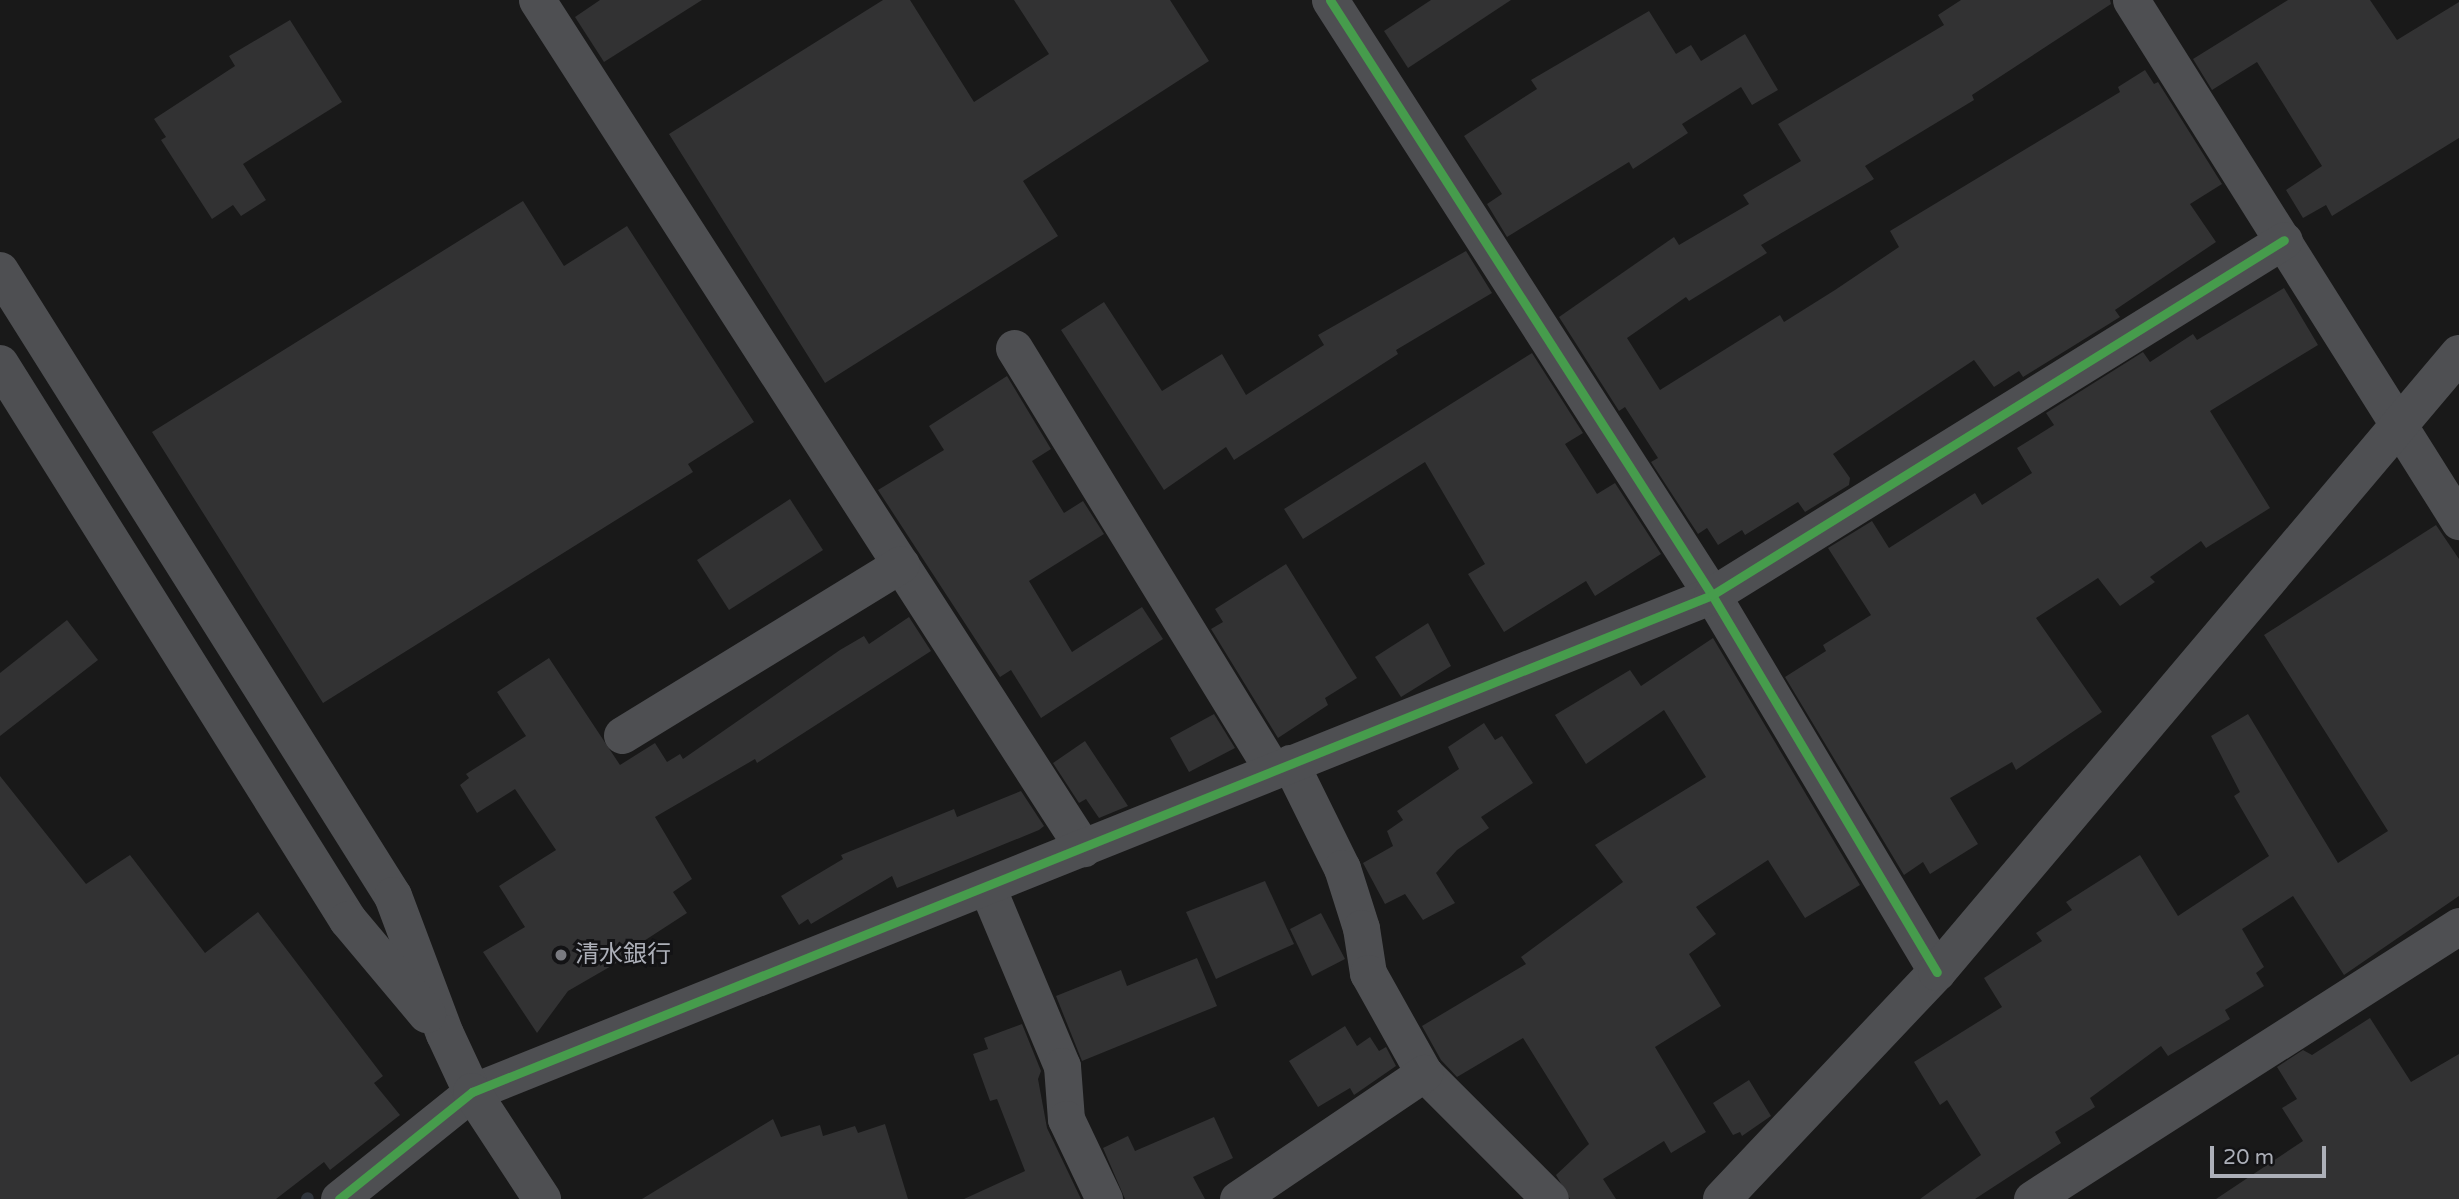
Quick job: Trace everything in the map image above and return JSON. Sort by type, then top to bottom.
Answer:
[{"type":"street","points":[[537,0],[1083,848]]},
{"type":"street","points":[[1330,0],[1712,595],[1937,972]]},
{"type":"street","points":[[2131,0],[2284,240],[2397,427],[2459,521]]},
{"type":"street","points":[[340,1199],[472,1092],[1712,595],[2284,240]]},
{"type":"street","points":[[0,271],[393,896],[445,1034],[472,1092],[542,1199]]},
{"type":"street","points":[[1014,348],[1282,766],[1342,868],[1361,928],[1368,974],[1424,1073],[1550,1199]]},
{"type":"street","points":[[1722,1199],[1937,972],[2459,354]]},
{"type":"street","points":[[0,363],[348,920],[445,1034]]},
{"type":"street","points":[[622,735],[901,564]]},
{"type":"street","points":[[987,887],[1062,1066],[1066,1119],[1104,1199]]},
{"type":"street","points":[[2032,1199],[2459,926]]},
{"type":"street","points":[[1238,1199],[1424,1073]]},
{"type":"building","points":[[600,0],[702,0],[604,62],[575,17]]},
{"type":"building","points":[[883,0],[910,0],[974,102],[1049,54],[1014,0],[1170,0],[1209,61],[1023,181],[1058,236],[825,383],[669,134]]},
{"type":"building","points":[[1431,0],[1511,0],[1408,68],[1384,31]]},
{"type":"building","points":[[1961,0],[2110,0],[2111,4],[1972,95],[1974,100],[1865,166],[1874,179],[1761,245],[1767,253],[1689,301],[1686,297],[1627,338],[1660,390],[1780,315],[1784,322],[1835,290],[1899,247],[1890,231],[2120,92],[2118,87],[2145,70],[2154,84],[2158,82],[2222,184],[2190,204],[2216,242],[2115,310],[2120,317],[2023,377],[2019,371],[1994,387],[1974,360],[1833,454],[1850,478],[1849,485],[1805,512],[1798,502],[1745,535],[1742,530],[1718,545],[1707,528],[1698,534],[1651,462],[1658,458],[1625,407],[1619,411],[1559,317],[1674,237],[1679,245],[1749,204],[1743,195],[1801,161],[1778,124],[1944,25],[1938,15]]},
{"type":"building","points":[[2288,0],[2370,0],[2397,40],[2459,2],[2459,138],[2332,216],[2326,205],[2303,218],[2286,190],[2322,166],[2257,62],[2212,90],[2193,59]]},
{"type":"building","points":[[1649,11],[1676,54],[1691,45],[1701,61],[1745,34],[1778,90],[1752,105],[1741,87],[1682,124],[1688,133],[1633,169],[1629,162],[1507,237],[1487,204],[1502,194],[1464,136],[1537,89],[1531,80]]},
{"type":"building","points":[[290,20],[342,102],[243,164],[266,200],[241,216],[233,205],[212,219],[161,140],[166,137],[154,119],[235,66],[229,56]]},
{"type":"building","points":[[523,201],[564,266],[627,226],[754,422],[688,464],[693,472],[323,703],[152,432]]},
{"type":"building","points":[[1466,251],[1492,293],[1396,350],[1398,354],[1234,460],[1226,447],[1164,490],[1061,330],[1104,302],[1162,391],[1222,354],[1246,395],[1324,345],[1318,335]]},
{"type":"building","points":[[2284,288],[2318,345],[2210,411],[2270,508],[2206,548],[2201,541],[2150,577],[2155,582],[2120,606],[2098,578],[2036,618],[2102,712],[2016,770],[2012,762],[1950,798],[1978,844],[1930,874],[1923,862],[1904,875],[1785,677],[1826,651],[1823,645],[1871,615],[1828,548],[1872,521],[1889,548],[1975,493],[1982,505],[2032,473],[2017,448],[2054,425],[2046,413],[2143,352],[2150,362],[2193,334],[2197,340]]},
{"type":"building","points":[[1532,353],[1583,433],[1565,444],[1597,494],[1615,483],[1661,554],[1595,596],[1586,581],[1504,632],[1468,574],[1485,564],[1425,462],[1303,539],[1284,509]]},
{"type":"building","points":[[1007,376],[1051,449],[1032,461],[1064,513],[1083,501],[1104,534],[1029,581],[1072,652],[1142,607],[1163,639],[1041,718],[1011,670],[1000,677],[878,490],[944,450],[929,426]]},
{"type":"building","points":[[790,499],[823,550],[729,610],[697,560]]},
{"type":"building","points":[[2436,525],[2459,559],[2459,896],[2344,975],[2293,896],[2242,929],[2264,967],[2256,973],[2264,986],[2225,1010],[2230,1019],[2168,1056],[2161,1046],[2090,1098],[2095,1107],[2055,1132],[2061,1143],[1975,1199],[1920,1199],[1981,1155],[1947,1100],[1940,1105],[1914,1062],[2002,1007],[1984,978],[2042,941],[2036,933],[2072,910],[2066,902],[2140,855],[2178,916],[2269,856],[2234,796],[2240,792],[2211,736],[2248,714],[2338,863],[2388,831],[2264,635]]},
{"type":"building","points":[[1286,564],[1357,678],[1325,698],[1328,705],[1278,738],[1211,629],[1223,622],[1215,609]]},
{"type":"building","points":[[909,617],[931,651],[757,763],[755,759],[655,817],[692,879],[673,892],[687,913],[630,950],[632,954],[568,991],[537,1033],[483,952],[525,927],[499,886],[556,850],[515,789],[477,813],[460,785],[469,778],[466,774],[526,736],[497,692],[549,658],[620,765],[655,743],[667,762],[680,754],[683,759],[840,650],[864,636],[869,644]]},
{"type":"building","points":[[67,620],[98,660],[0,736],[0,673]]},
{"type":"building","points":[[1428,623],[1451,666],[1401,697],[1375,657]]},
{"type":"building","points":[[1713,638],[1860,885],[1805,918],[1768,860],[1696,907],[1716,934],[1689,954],[1721,1006],[1655,1047],[1706,1132],[1671,1153],[1664,1141],[1603,1179],[1616,1199],[1570,1199],[1556,1175],[1589,1144],[1523,1038],[1457,1077],[1441,1060],[1422,1026],[1526,964],[1521,957],[1623,882],[1595,845],[1706,777],[1664,710],[1586,764],[1555,715],[1630,670],[1641,686]]},
{"type":"building","points":[[1214,714],[1235,748],[1189,772],[1170,738]]},
{"type":"building","points":[[1484,723],[1495,740],[1502,736],[1533,783],[1481,817],[1489,828],[1457,850],[1436,873],[1455,903],[1423,920],[1405,894],[1385,904],[1363,863],[1393,846],[1387,831],[1403,820],[1397,811],[1459,769],[1448,747]]},
{"type":"building","points":[[1085,741],[1128,806],[1099,818],[1086,799],[1079,803],[1053,763]]},
{"type":"building","points":[[0,776],[86,884],[130,855],[205,953],[258,912],[383,1076],[374,1083],[400,1115],[330,1170],[324,1162],[276,1199],[0,1199]]},
{"type":"building","points":[[1021,791],[1044,826],[1039,830],[897,888],[892,876],[811,924],[808,919],[799,925],[781,896],[843,859],[841,855],[954,809],[957,817]]},
{"type":"building","points":[[1265,881],[1294,944],[1216,979],[1186,912]]},
{"type":"building","points":[[1321,913],[1345,959],[1312,976],[1290,929]]},
{"type":"building","points":[[1197,958],[1217,1006],[1082,1061],[1056,996],[1121,970],[1127,986]]},
{"type":"building","points":[[2370,1018],[2411,1082],[2459,1054],[2459,1199],[2216,1199],[2303,1141],[2282,1108],[2297,1099],[2277,1067],[2303,1050],[2312,1055]]},
{"type":"building","points":[[1022,1024],[1041,1071],[1038,1079],[1047,1128],[1081,1199],[964,1199],[1025,1171],[997,1099],[990,1101],[973,1054],[988,1049],[984,1038]]},
{"type":"building","points":[[1345,1026],[1357,1046],[1370,1037],[1379,1051],[1386,1047],[1396,1066],[1354,1095],[1350,1088],[1318,1107],[1289,1061]]},
{"type":"building","points":[[1749,1080],[1771,1116],[1742,1136],[1740,1132],[1733,1135],[1713,1103]]},
{"type":"building","points":[[1214,1117],[1233,1158],[1193,1177],[1205,1199],[1125,1199],[1103,1148],[1128,1136],[1135,1151]]},
{"type":"building","points":[[773,1119],[781,1137],[820,1125],[823,1136],[855,1126],[858,1133],[885,1124],[908,1199],[642,1199]]},
{"type":"cycle path","points":[[1330,0],[1712,595],[1937,972]]},
{"type":"cycle path","points":[[339,1199],[472,1092],[1712,595],[2284,240]]},
{"type":"place","name":"清水銀行","points":[[561,955]]}]
